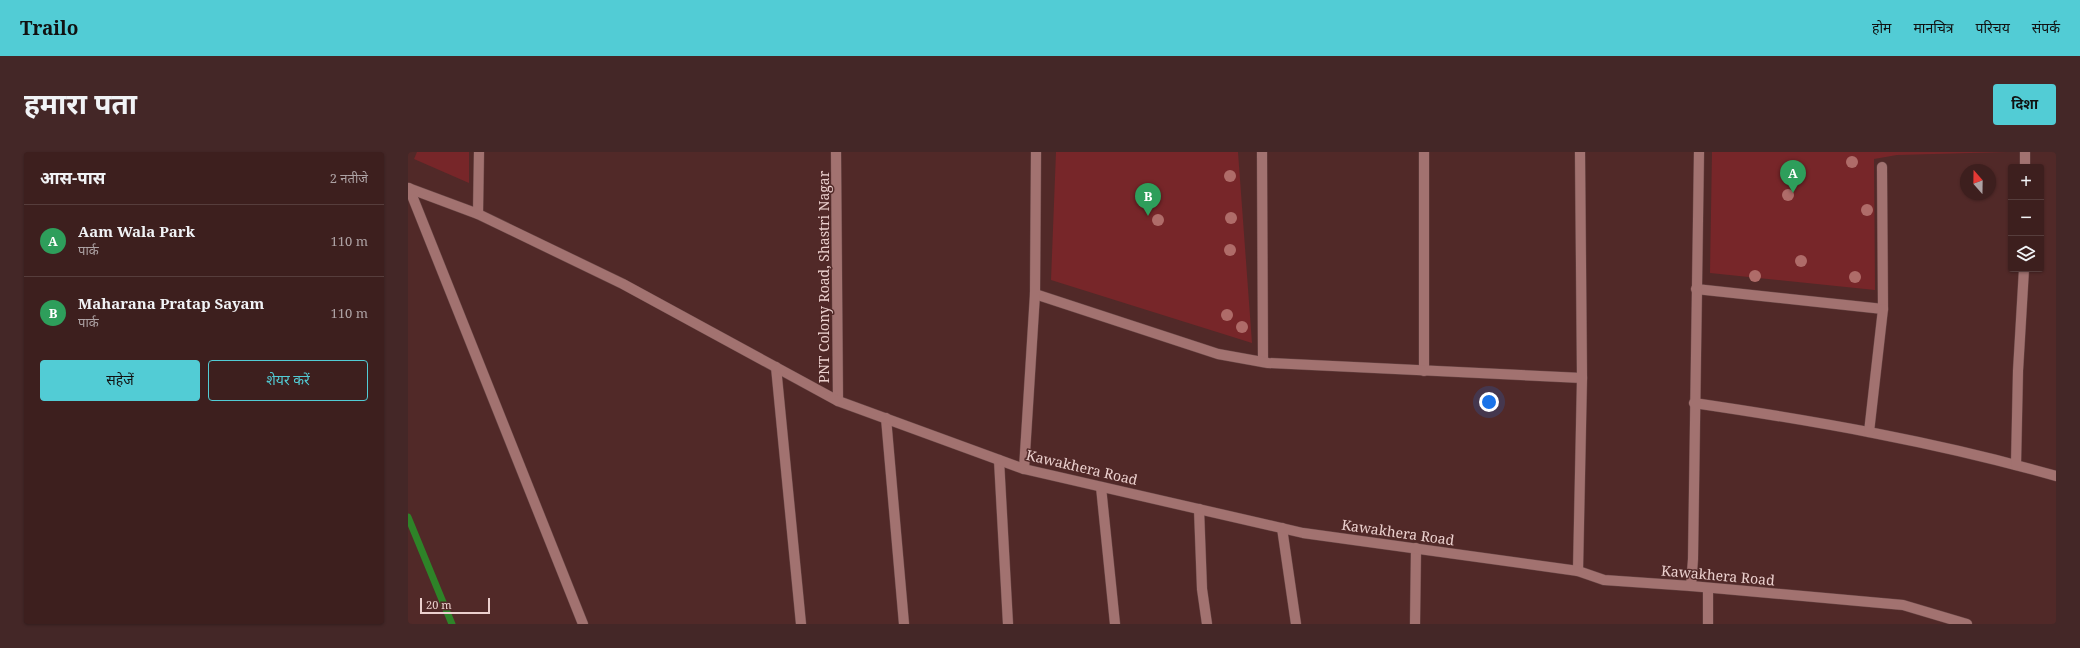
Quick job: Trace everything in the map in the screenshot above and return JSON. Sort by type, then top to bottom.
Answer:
[{"type":"street","points":[[478,214],[479,152]]},
{"type":"street","name":"PNT Colony Road, Shastri Nagar","points":[[836,152],[838,401]]},
{"type":"street","points":[[1024,469],[1036,294],[1036,152]]},
{"type":"street","points":[[1262,152],[1263,362]]},
{"type":"street","points":[[1424,152],[1424,371]]},
{"type":"street","points":[[1578,571],[1582,378],[1580,152]]},
{"type":"street","points":[[1691,586],[1693,560],[1698,152]]},
{"type":"street","points":[[2025,152],[2025,164]]},
{"type":"street","points":[[1869,432],[1883,308],[1882,168]]},
{"type":"street","points":[[408,188],[583,624]]},
{"type":"street","name":"Kawakhera Road","points":[[408,188],[478,214],[623,284],[838,401],[1024,469],[1303,533],[1578,571],[1604,580],[1691,586],[1902,605],[1967,624]]},
{"type":"street","points":[[2016,465],[2018,371],[2024,272]]},
{"type":"street","points":[[1696,289],[1883,308]]},
{"type":"street","points":[[1036,294],[1218,354],[1263,362],[1582,378]]},
{"type":"street","points":[[776,367],[802,624]]},
{"type":"street","points":[[1694,403],[1812,421],[1869,432],[2016,465],[2056,476]]},
{"type":"street","points":[[886,418],[904,624]]},
{"type":"street","points":[[999,460],[1008,624]]},
{"type":"street","points":[[1101,486],[1115,624]]},
{"type":"street","points":[[1200,509],[1202,589],[1207,624]]},
{"type":"street","points":[[1282,528],[1296,624]]},
{"type":"street","points":[[1415,624],[1416,548]]},
{"type":"street","points":[[1708,588],[1708,624]]},
{"type":"shaded area","points":[[417,152],[469,152],[469,183],[414,159]]},
{"type":"shaded area","points":[[1056,152],[1238,152],[1252,343],[1051,280]]},
{"type":"shaded area","points":[[1712,152],[2008,152],[1897,155],[1874,159],[1875,290],[1710,273]]},
{"type":"waterway","points":[[408,517],[452,624]]},
{"type":"place","name":"Aam Wala Park","points":[[1793,193]]},
{"type":"place","name":"Maharana Pratap Sayam","points":[[1148,216]]}]
